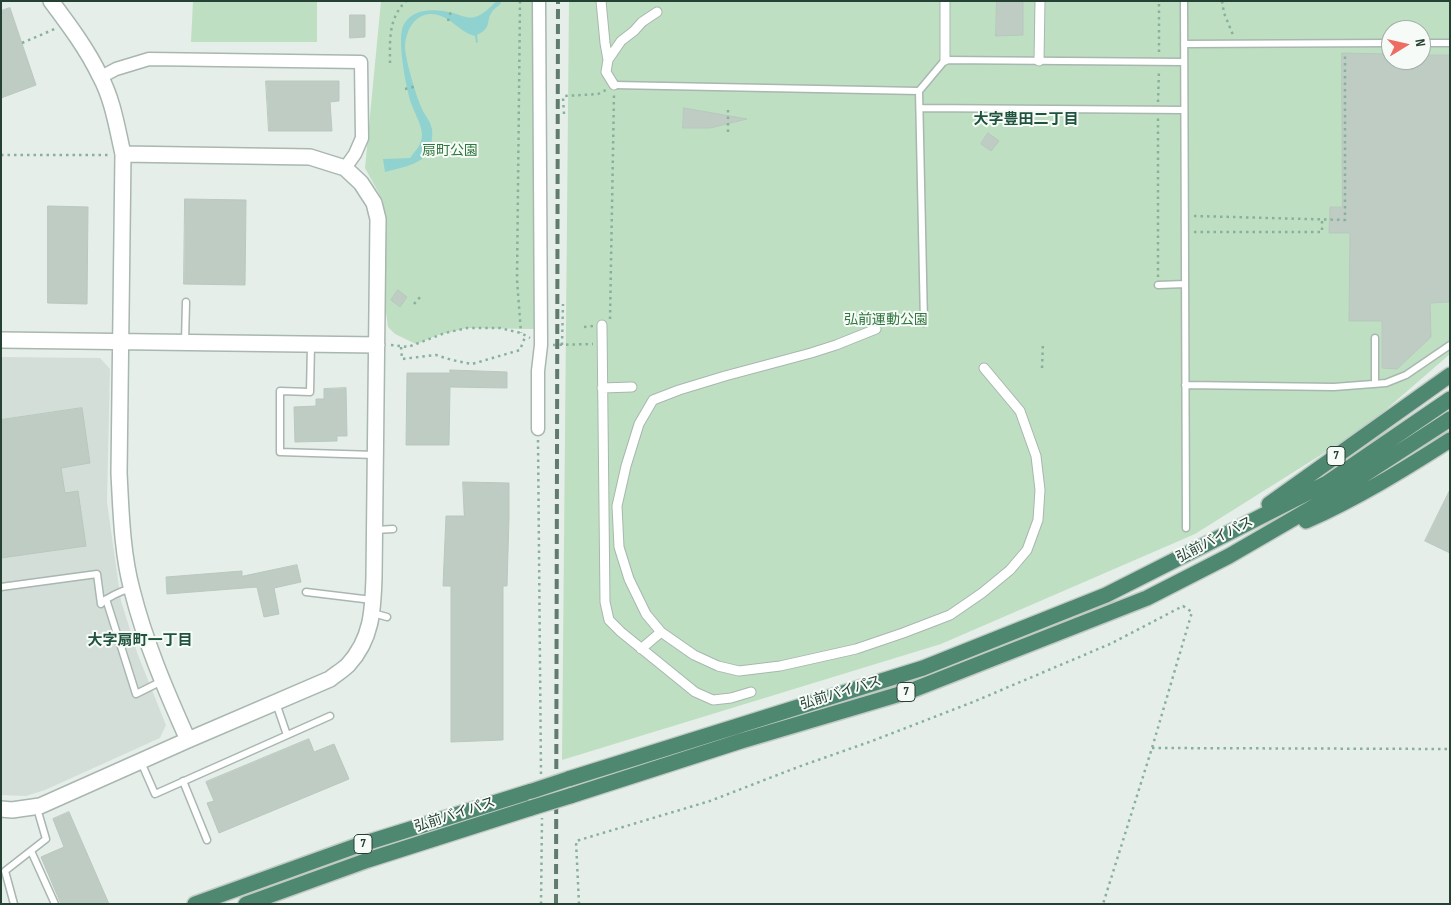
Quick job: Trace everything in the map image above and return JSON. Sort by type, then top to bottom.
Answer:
[{"type":"highway","name":"7","points":[[1223,536],[1450,376]]},
{"type":"highway","name":"弘前バイパス","points":[[195,904],[356,846],[923,668],[1106,595],[1327,483],[1450,399]]},
{"type":"highway","name":"弘前バイパス","points":[[246,904],[368,860],[741,741],[910,691],[1148,598],[1229,556],[1322,502],[1450,419]]},
{"type":"highway","name":"7","points":[[1229,556],[1329,511],[1380,484],[1450,440]]},
{"type":"street","points":[[51,1],[101,77],[113,111],[123,154],[120,492],[122,520],[131,588],[142,628],[162,681],[188,740]]},
{"type":"street","points":[[538,429],[538,372],[545,345],[540,1]]},
{"type":"street","points":[[602,1],[608,60],[606,72],[614,85]]},
{"type":"street","points":[[945,1],[946,60]]},
{"type":"street","points":[[1039,61],[1040,1]]},
{"type":"street","points":[[608,60],[621,41],[642,22],[657,12]]},
{"type":"street","points":[[101,77],[116,69],[148,60],[361,62],[362,138],[355,154],[345,168]]},
{"type":"street","points":[[1,809],[12,810],[40,806],[330,679],[348,665],[365,641],[378,610],[375,455],[378,219],[374,202],[361,183],[345,168],[310,157],[123,154]]},
{"type":"street","points":[[606,325],[602,344],[602,388],[605,602],[609,620],[695,692],[713,700],[731,698],[751,692]]},
{"type":"street","points":[[876,329],[828,348],[725,376],[653,400],[639,424],[626,466],[617,506],[619,547],[628,579],[646,614],[661,632],[694,655],[718,666],[739,671],[780,666],[856,649],[950,615],[982,593],[1010,570],[1027,550],[1038,520],[1040,490],[1036,456],[1020,411],[984,368]]},
{"type":"street","points":[[1,340],[376,345]]},
{"type":"street","points":[[602,388],[632,387]]},
{"type":"street","points":[[641,648],[661,632]]},
{"type":"lane","points":[[1184,1],[1186,528]]},
{"type":"lane","points":[[1184,44],[1381,43]]},
{"type":"lane","points":[[1431,43],[1450,43]]},
{"type":"lane","points":[[924,323],[920,91],[946,60],[1184,62]]},
{"type":"lane","points":[[614,85],[920,91]]},
{"type":"lane","points":[[920,108],[1184,110]]},
{"type":"lane","points":[[1158,285],[1185,284]]},
{"type":"lane","points":[[185,342],[186,302]]},
{"type":"lane","points":[[1375,338],[1375,384]]},
{"type":"lane","points":[[311,344],[310,392],[280,391],[280,452],[375,455]]},
{"type":"lane","points":[[1185,385],[1318,387],[1386,383],[1406,375],[1450,345]]},
{"type":"lane","points":[[375,530],[393,529]]},
{"type":"lane","points":[[1,587],[97,574],[101,604],[106,599],[131,588]]},
{"type":"lane","points":[[306,592],[378,610]]},
{"type":"lane","points":[[106,599],[136,694],[162,681]]},
{"type":"lane","points":[[276,703],[287,735]]},
{"type":"lane","points":[[141,761],[155,794],[330,716]]},
{"type":"lane","points":[[183,782],[207,840]]},
{"type":"lane","points":[[14,904],[5,871],[46,839],[39,815]]},
{"type":"lane","points":[[31,851],[55,904]]},
{"type":"path","points":[[390,63],[392,21],[406,1]]},
{"type":"path","points":[[520,1],[517,280],[521,333]]},
{"type":"path","points":[[1158,277],[1159,1]]},
{"type":"path","points":[[1222,1],[1224,13],[1237,44]]},
{"type":"path","points":[[448,21],[451,11]]},
{"type":"path","points":[[22,43],[58,28]]},
{"type":"path","points":[[1194,216],[1345,220],[1345,44]]},
{"type":"path","points":[[564,114],[564,96],[598,94],[614,85]]},
{"type":"path","points":[[606,325],[614,85]]},
{"type":"path","points":[[405,89],[417,86]]},
{"type":"path","points":[[728,108],[728,132]]},
{"type":"path","points":[[1,155],[123,154]]},
{"type":"path","points":[[1194,232],[1322,232],[1322,219]]},
{"type":"path","points":[[414,304],[421,296]]},
{"type":"path","points":[[562,344],[563,304]]},
{"type":"path","points":[[376,345],[392,344],[408,347],[445,333],[467,328],[500,328],[521,333],[545,345],[602,344]]},
{"type":"path","points":[[401,347],[402,359],[436,356],[472,364],[520,350],[525,336]]},
{"type":"path","points":[[1042,368],[1043,342]]},
{"type":"path","points":[[538,429],[541,775]]},
{"type":"path","points":[[579,904],[576,841],[710,801],[973,702],[1110,644],[1183,606],[1192,612],[1103,904]]},
{"type":"path","points":[[1152,748],[1450,749]]},
{"type":"path","points":[[541,904],[542,821]]},
{"type":"shaded area","points":[[1,357],[100,358],[110,369],[107,502],[121,601],[138,655],[166,725],[160,738],[45,790],[26,796],[1,795]]},
{"type":"green space","points":[[193,1],[317,1],[317,42],[191,42]]},
{"type":"green space","name":"扇町公園","points":[[381,1],[534,1],[534,329],[467,328],[438,335],[416,344],[395,334],[388,327],[383,291],[386,251],[383,201],[365,168]]},
{"type":"green space","name":"弘前運動公園","points":[[569,1],[1450,1],[1450,354],[1367,426],[1195,534],[941,644],[562,760]]},
{"type":"water","points":[[497,1],[501,3],[490,16],[487,27],[477,35],[478,42],[476,43],[475,36],[438,15],[425,15],[412,24],[406,40],[405,52],[417,96],[431,126],[432,140],[430,148],[421,160],[385,172],[383,159],[410,158],[422,139],[421,127],[411,103],[404,74],[401,40],[404,24],[408,18],[420,12],[433,10],[475,17]]},
{"type":"building","points":[[997,1],[1023,1],[1023,35],[996,36]]},
{"type":"building","points":[[10,8],[36,85],[1,98],[1,11]]},
{"type":"building","points":[[350,15],[365,15],[365,37],[350,38]]},
{"type":"building","points":[[1342,53],[1381,54],[1381,70],[1431,70],[1431,55],[1450,55],[1450,302],[1430,303],[1431,337],[1397,369],[1382,368],[1382,321],[1349,321],[1350,233],[1329,233],[1330,207],[1342,207]]},
{"type":"building","points":[[266,81],[339,81],[339,101],[330,102],[332,131],[269,131]]},
{"type":"building","points":[[684,108],[747,119],[710,128],[683,128]]},
{"type":"building","points":[[988,133],[999,141],[991,151],[981,144]]},
{"type":"building","points":[[185,199],[246,200],[245,285],[184,284]]},
{"type":"building","points":[[48,206],[88,207],[87,304],[48,303]]},
{"type":"building","points":[[398,290],[407,297],[400,307],[391,300]]},
{"type":"building","points":[[450,370],[507,372],[507,388],[450,387],[449,445],[406,445],[407,373],[450,373]]},
{"type":"building","points":[[346,388],[347,436],[337,436],[337,441],[295,442],[294,407],[316,406],[316,399],[324,399],[324,389]]},
{"type":"building","points":[[82,408],[90,463],[61,468],[65,493],[78,491],[86,546],[1,558],[1,420]]},
{"type":"building","points":[[463,482],[509,483],[507,586],[503,586],[503,740],[451,742],[451,586],[443,586],[446,516],[464,516]]},
{"type":"building","points":[[1450,490],[1450,553],[1425,541]]},
{"type":"building","points":[[297,565],[301,582],[274,588],[279,614],[264,617],[257,587],[167,594],[166,577],[242,571],[242,576]]},
{"type":"building","points":[[309,739],[314,752],[334,744],[349,779],[219,833],[207,803],[214,801],[206,782]]},
{"type":"building","points":[[69,812],[109,904],[61,904],[41,857],[64,847],[53,819]]},
{"type":"railway","points":[[556,904],[558,1]]},
{"type":"district","name":"大字豊田二丁目","points":[[1026,120]]},
{"type":"district","name":"大字扇町一丁目","points":[[140,641]]}]
